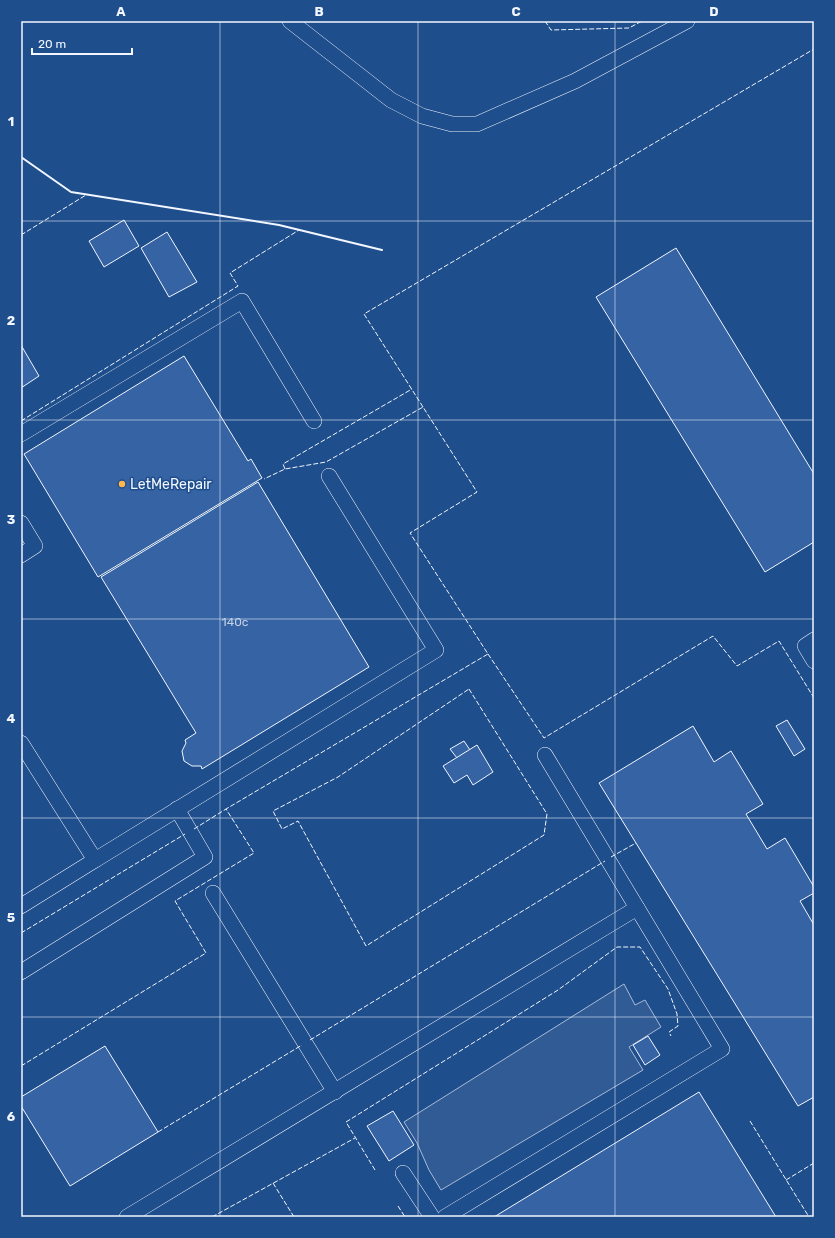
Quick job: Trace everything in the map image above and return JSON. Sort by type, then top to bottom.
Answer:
[{"type":"lane","points":[[290,21],[391,100],[429,118],[452,124],[477,124],[576,81],[686,21]]},
{"type":"lane","points":[[21,434],[242,301],[314,421]]},
{"type":"lane","points":[[21,906],[436,650],[329,476]]},
{"type":"lane","points":[[21,523],[35,546],[21,555]]},
{"type":"lane","points":[[814,640],[805,646],[814,660]]},
{"type":"lane","points":[[21,742],[94,860]]},
{"type":"lane","points":[[445,1217],[722,1049],[545,755]]},
{"type":"lane","points":[[21,972],[205,857],[177,809]]},
{"type":"lane","points":[[214,893],[335,1092]]},
{"type":"lane","points":[[127,1217],[637,908]]},
{"type":"lane","points":[[403,1173],[432,1217]]},
{"type":"shaded area","points":[[624,984],[635,1005],[645,1000],[661,1027],[629,1047],[643,1070],[441,1190],[429,1170],[417,1143],[404,1122]]},
{"type":"building","points":[[124,220],[139,246],[104,267],[89,241]]},
{"type":"building","points":[[167,232],[197,282],[169,297],[141,248]]},
{"type":"building","points":[[676,248],[814,474],[814,542],[765,572],[596,297]]},
{"type":"building","points":[[21,345],[39,376],[21,388]]},
{"type":"building","points":[[184,356],[248,461],[251,459],[262,478],[98,577],[24,454]]},
{"type":"building","points":[[258,482],[369,667],[202,769],[201,766],[192,766],[184,761],[182,751],[186,743],[185,740],[196,733],[101,577]]},
{"type":"building","points":[[787,720],[805,749],[794,756],[776,726]]},
{"type":"building","points":[[693,726],[714,762],[731,751],[763,804],[746,814],[767,849],[785,838],[814,887],[814,893],[800,901],[814,925],[814,1097],[798,1106],[599,783]]},
{"type":"building","points":[[464,741],[470,750],[457,758],[450,749]]},
{"type":"building","points":[[477,745],[493,772],[473,785],[467,775],[454,783],[443,766]]},
{"type":"building","points":[[648,1036],[660,1055],[645,1065],[633,1045]]},
{"type":"building","points":[[105,1046],[158,1132],[70,1186],[21,1106],[21,1097]]},
{"type":"building","points":[[699,1092],[776,1217],[494,1217]]},
{"type":"building","points":[[393,1111],[414,1145],[389,1161],[367,1126]]},
{"type":"fence","points":[[545,21],[551,30],[629,28],[642,21]]},
{"type":"fence","points":[[423,407],[364,314],[814,49]]},
{"type":"fence","points":[[21,235],[86,195]]},
{"type":"fence","points":[[21,421],[238,286],[230,273],[299,230]]},
{"type":"fence","points":[[285,469],[283,464],[412,389]]},
{"type":"fence","points":[[21,1066],[206,953],[175,901],[254,853],[226,809],[488,654],[410,533],[477,492],[423,407],[326,462],[285,469],[264,479]]},
{"type":"fence","points":[[488,654],[544,738],[713,636],[737,666],[779,641],[814,698]]},
{"type":"fence","points":[[469,689],[547,814],[544,835],[366,946],[298,821],[282,829],[273,811],[338,777],[469,689]]},
{"type":"fence","points":[[194,829],[226,809]]},
{"type":"fence","points":[[21,933],[185,834]]},
{"type":"fence","points":[[611,857],[636,843]]},
{"type":"fence","points":[[310,1040],[605,861]]},
{"type":"fence","points":[[375,1170],[346,1122],[558,990],[617,947],[640,947],[668,989],[677,1014],[678,1026],[669,1032],[671,1036]]},
{"type":"fence","points":[[158,1132],[302,1045]]},
{"type":"fence","points":[[750,1121],[809,1217]]},
{"type":"fence","points":[[212,1217],[355,1138]]},
{"type":"fence","points":[[786,1180],[814,1163]]},
{"type":"fence","points":[[273,1183],[294,1217]]},
{"type":"fence","points":[[398,1206],[405,1217]]},
{"type":"wall","points":[[21,157],[71,192],[279,225],[382,250]]},
{"type":"place","name":"LetMeRepair","points":[[122,484]]}]
